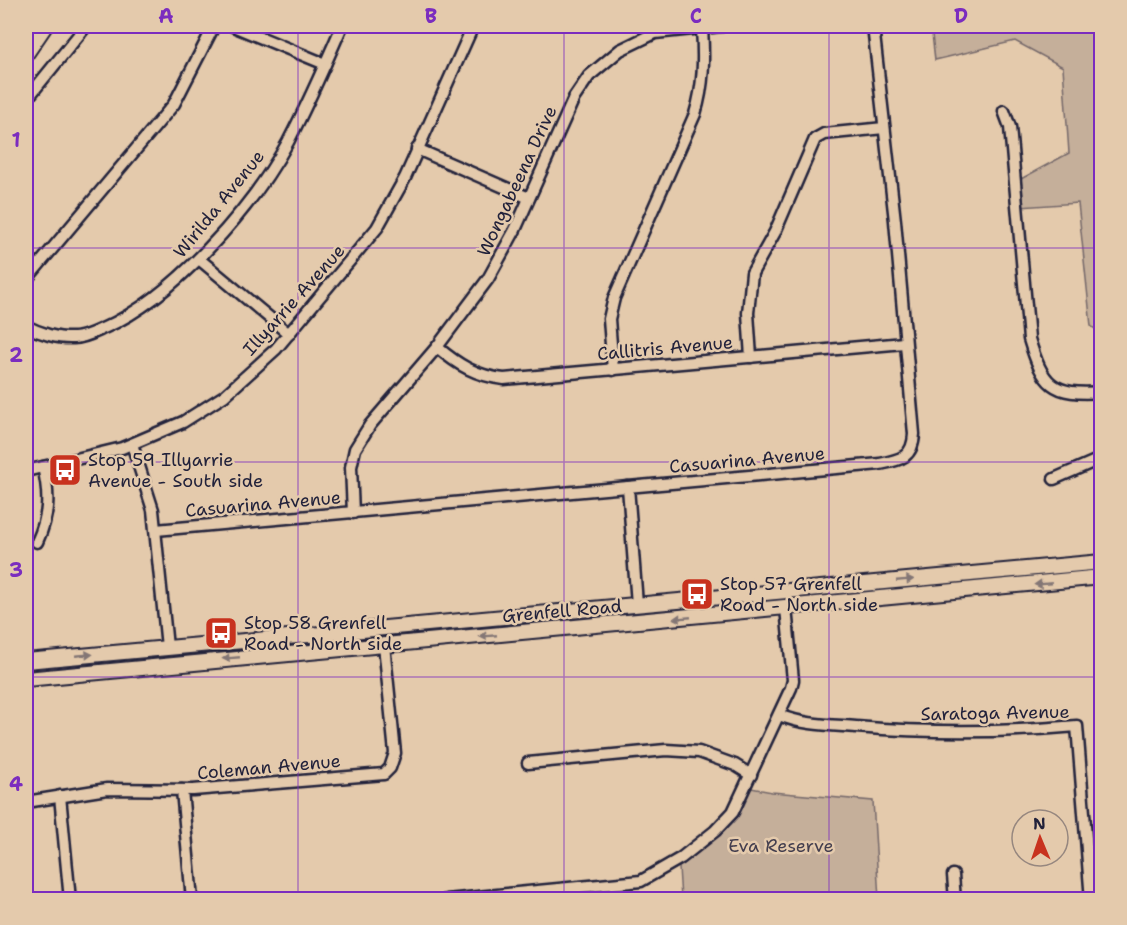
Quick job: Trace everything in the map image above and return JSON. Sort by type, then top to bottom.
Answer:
[{"type":"main road","points":[[26,54],[45,26]]},
{"type":"main road","name":"Grenfell Road","points":[[26,661],[1101,562]]},
{"type":"main road","name":"Grenfell Road","points":[[26,679],[1101,577]]},
{"type":"main road","points":[[784,591],[786,608]]},
{"type":"main road","points":[[638,604],[639,622]]},
{"type":"main road","points":[[382,627],[384,645]]},
{"type":"street","points":[[26,100],[86,26]]},
{"type":"street","points":[[26,280],[174,104],[214,26]]},
{"type":"street","points":[[234,26],[326,64]]},
{"type":"street","name":"Wirilda Avenue","points":[[26,326],[67,338],[75,338],[96,331],[128,317],[199,259],[260,185],[282,151],[326,64],[342,26]]},
{"type":"street","name":"Illyarrie Avenue","points":[[26,471],[132,444],[183,422],[224,396],[289,334],[377,228],[405,178],[473,26]]},
{"type":"street","name":"Wongabeena Drive","points":[[353,513],[351,466],[354,449],[370,424],[437,348],[488,279],[529,198],[574,98],[589,76],[620,50],[656,33],[722,26]]},
{"type":"street","name":"Casuarina Avenue","points":[[156,530],[880,464],[906,457],[913,447],[914,434],[873,26]]},
{"type":"street","points":[[613,370],[609,319],[614,298],[695,114],[702,93],[704,71],[702,28]]},
{"type":"street","points":[[1004,111],[1010,127],[1029,339],[1037,364],[1048,381],[1060,390],[1074,394],[1101,392]]},
{"type":"street","points":[[751,357],[748,313],[753,273],[775,232],[815,139],[824,134],[884,129]]},
{"type":"street","points":[[417,149],[529,198]]},
{"type":"street","points":[[199,259],[289,334]]},
{"type":"street","name":"Callitris Avenue","points":[[437,348],[458,365],[483,376],[504,379],[904,343]]},
{"type":"street","points":[[132,444],[149,492],[156,530],[167,647]]},
{"type":"street","points":[[1054,479],[1101,458]]},
{"type":"street","points":[[37,542],[46,523],[48,507],[43,467]]},
{"type":"street","points":[[628,487],[638,604]]},
{"type":"street","points":[[446,900],[630,884],[649,878],[681,858],[720,826],[733,812],[793,680],[786,608]]},
{"type":"street","name":"Coleman Avenue","points":[[26,802],[107,789],[182,790],[384,774],[390,768],[394,753],[384,645]]},
{"type":"street","name":"Saratoga Avenue","points":[[779,715],[831,726],[924,732],[1010,732],[1077,726],[1091,900]]},
{"type":"street","points":[[528,763],[666,750],[699,752],[735,765],[751,775]]},
{"type":"street","points":[[182,790],[192,900]]},
{"type":"street","points":[[60,796],[70,900]]},
{"type":"street","points":[[953,875],[955,900]]},
{"type":"green space","points":[[931,26],[1085,26],[1101,43],[1101,333],[1091,326],[1078,203],[1020,207],[1019,180],[1069,153],[1063,67],[1015,41],[935,60]]},
{"type":"green space","name":"Eva Reserve","points":[[751,788],[873,801],[879,899],[681,899],[679,867],[721,832],[737,813]]},
{"type":"place","name":"Stop 59 Illyarrie Avenue - South side","points":[[65,470]]},
{"type":"place","name":"Stop 57 Grenfell Road - North side","points":[[697,594]]},
{"type":"place","name":"Stop 58 Grenfell Road - North side","points":[[221,633]]}]
